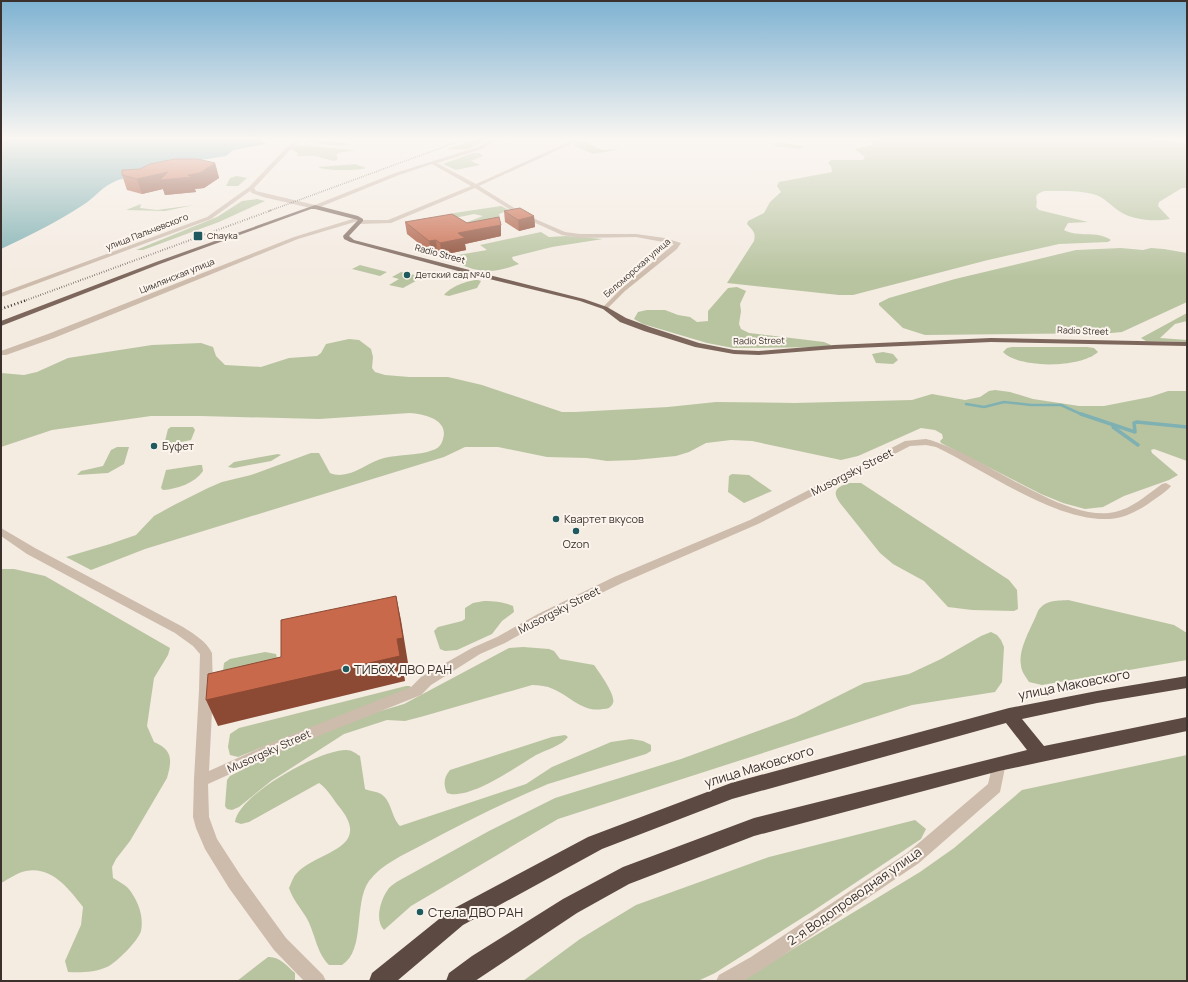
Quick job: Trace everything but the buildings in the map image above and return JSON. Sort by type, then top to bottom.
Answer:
[{"type":"highway","name":"улица Маковского","points":[[380,981],[456,918],[595,843],[731,791],[1009,715],[1097,697],[1187,682]]},
{"type":"highway","points":[[1009,715],[1041,755]]},
{"type":"highway","points":[[457,981],[480,964],[570,906],[623,877],[754,827],[999,763],[1187,724]]},
{"type":"main road","points":[[1,324],[158,263],[315,207],[360,221]]},
{"type":"main road","name":"Radio Street","points":[[360,221],[348,233],[346,238],[475,274],[582,300],[605,308],[622,320],[648,329],[698,345],[734,352],[758,353],[834,346],[991,340],[1187,344]]},
{"type":"street","name":"улица Пальчевского","points":[[1,295],[209,218],[221,211],[254,185]]},
{"type":"street","points":[[251,188],[254,192],[265,196],[315,207],[370,185]]},
{"type":"street","name":"Цимлянская улица","points":[[3,353],[51,336],[296,238],[360,221],[389,222],[475,186]]},
{"type":"street","name":"Беломорская улица","points":[[475,186],[526,216],[556,231],[567,234],[624,235],[678,244],[623,290],[605,308]]},
{"type":"street","name":"Musorgsky Street","points":[[201,779],[213,776],[276,747],[416,691],[426,681],[476,651],[501,640],[542,617],[618,580],[754,522],[908,444],[919,442],[933,443],[949,449],[1053,503],[1075,511],[1111,516],[1133,509],[1166,486]]},
{"type":"street","points":[[1,532],[31,551],[179,630],[198,643],[206,653],[206,691],[201,779],[201,817],[204,828],[211,844],[235,882],[280,944],[317,981]]},
{"type":"street","name":"2-я Водопроводная улица","points":[[725,981],[757,963],[912,858],[994,787],[999,763]]},
{"type":"green space","points":[[227,185],[239,185],[238,186],[226,186]]},
{"type":"green space","points":[[1187,185],[1187,188],[1182,188],[1159,202],[1158,206],[1170,219],[1157,220],[1143,220],[1124,214],[1097,195],[1075,191],[1044,191],[1038,194],[1036,198],[1036,207],[1039,210],[1088,222],[1068,223],[1064,230],[1075,234],[1099,235],[1111,240],[1108,242],[1059,244],[988,260],[853,295],[839,295],[727,283],[754,241],[754,234],[747,224],[748,221],[764,213],[770,202],[781,192],[777,186]]},
{"type":"green space","points":[[257,199],[265,201],[219,222],[143,250],[136,250],[217,217],[242,201]]},
{"type":"green space","points":[[141,204],[140,208],[157,210],[194,205],[165,211],[126,210]]},
{"type":"green space","points":[[501,206],[509,210],[499,214],[500,217],[466,226],[465,223],[483,216],[474,214],[450,219],[449,215],[454,213]]},
{"type":"green space","points":[[541,232],[549,237],[566,236],[603,239],[552,247],[512,257],[513,260],[519,264],[501,270],[476,270],[450,258],[452,256],[487,250],[480,245]]},
{"type":"green space","points":[[1121,248],[1143,250],[1151,248],[1187,253],[1187,302],[1122,332],[925,335],[903,328],[879,305],[879,303],[889,298],[955,279],[1076,250]]},
{"type":"green space","points":[[360,265],[387,272],[380,276],[352,269]]},
{"type":"green space","points":[[401,272],[423,277],[403,288],[389,285],[399,279],[392,277]]},
{"type":"green space","points":[[478,280],[481,281],[477,288],[449,296],[444,295],[450,289],[460,284]]},
{"type":"green space","points":[[737,287],[746,291],[740,304],[741,311],[739,324],[741,329],[749,333],[824,342],[831,345],[828,347],[733,348],[707,343],[643,324],[634,319],[638,312],[647,310],[665,310],[678,315],[690,317],[697,322],[708,321],[708,311],[728,288]]},
{"type":"green space","points":[[1187,313],[1187,321],[1175,324],[1160,338],[1187,340],[1187,342],[1146,341],[1141,338]]},
{"type":"green space","points":[[349,339],[359,340],[371,349],[373,357],[372,368],[375,372],[385,375],[409,377],[448,377],[482,385],[562,412],[668,407],[716,402],[795,403],[912,400],[932,394],[965,400],[980,397],[989,391],[995,390],[1010,392],[1033,399],[1079,406],[1104,406],[1150,397],[1168,391],[1187,391],[1187,461],[1154,449],[1151,450],[1152,453],[1178,475],[1169,480],[1124,496],[1103,507],[1085,509],[1063,503],[1041,494],[941,443],[940,441],[943,438],[942,434],[935,430],[921,428],[858,456],[841,460],[752,441],[731,440],[706,443],[689,452],[676,456],[607,461],[587,458],[547,457],[498,447],[465,447],[444,457],[145,549],[91,570],[66,557],[136,535],[154,516],[222,482],[251,475],[311,453],[319,453],[330,473],[344,475],[384,458],[427,452],[437,449],[440,446],[444,432],[439,423],[434,419],[410,413],[319,419],[151,416],[52,430],[1,447],[1,373],[24,375],[37,372],[68,358],[152,345],[201,343],[213,347],[216,356],[225,365],[261,367],[289,358],[317,356],[321,353],[326,344]]},
{"type":"green space","points":[[1087,347],[1094,348],[1098,352],[1090,357],[1065,364],[1036,364],[1011,358],[1003,352],[1007,348]]},
{"type":"green space","points":[[883,352],[893,354],[898,360],[893,364],[876,363],[872,354]]},
{"type":"green space","points":[[171,427],[193,427],[195,430],[191,440],[167,445],[165,441],[168,429]]},
{"type":"green space","points":[[117,447],[129,447],[124,464],[108,473],[77,475],[81,471],[103,466],[111,450]]},
{"type":"green space","points":[[278,454],[281,455],[271,461],[234,468],[228,467],[234,462]]},
{"type":"green space","points":[[202,465],[203,471],[191,482],[174,488],[163,490],[161,488],[166,470]]},
{"type":"green space","points":[[732,474],[749,475],[772,491],[744,503],[728,492],[729,476]]},
{"type":"green space","points":[[849,483],[861,483],[1009,580],[1017,590],[1018,609],[1014,611],[972,610],[948,607],[924,581],[893,564],[880,553],[840,503],[837,499],[836,492],[841,486]]},
{"type":"green space","points":[[1,569],[14,569],[45,576],[170,648],[168,655],[154,678],[147,726],[154,742],[165,748],[170,756],[170,766],[167,778],[130,841],[116,859],[112,867],[113,878],[128,888],[135,898],[141,914],[141,931],[132,945],[121,956],[107,967],[98,970],[68,972],[65,961],[81,925],[83,907],[66,886],[52,875],[35,870],[20,873],[1,883]]},
{"type":"green space","points":[[1068,600],[1174,625],[1187,633],[1187,660],[1042,685],[1029,682],[1021,667],[1021,658],[1023,645],[1038,611],[1047,603]]},
{"type":"green space","points":[[484,601],[499,602],[513,606],[514,612],[502,621],[492,634],[457,650],[445,651],[440,649],[434,631],[438,627],[462,621],[465,619],[465,608],[473,603]]},
{"type":"green space","points":[[991,632],[997,635],[1004,647],[1002,682],[995,692],[912,705],[558,819],[411,906],[384,930],[381,926],[379,915],[381,903],[386,892],[394,884],[489,831],[555,798],[681,759],[796,717],[864,683],[909,674],[941,659],[981,636]]},
{"type":"green space","points":[[523,647],[549,649],[554,651],[560,659],[594,665],[610,689],[613,699],[612,705],[606,709],[589,709],[551,688],[532,685],[405,721],[387,720],[344,734],[271,781],[239,807],[232,810],[227,809],[225,806],[227,780],[230,776],[279,751],[377,712],[404,704],[509,648]]},
{"type":"green space","points":[[265,652],[276,654],[277,658],[223,671],[224,663],[230,659]]},
{"type":"green space","points":[[410,686],[411,688],[238,757],[230,755],[228,747],[230,734],[239,728]]},
{"type":"green space","points":[[565,735],[568,737],[553,748],[536,755],[480,788],[456,794],[447,793],[445,781],[446,775],[450,770],[552,737]]},
{"type":"green space","points":[[631,739],[643,741],[651,745],[651,751],[646,754],[548,784],[500,805],[400,856],[386,865],[374,875],[364,891],[354,949],[349,958],[342,965],[329,965],[325,960],[318,948],[306,917],[289,888],[296,874],[305,866],[346,842],[350,833],[349,823],[331,795],[319,783],[249,822],[241,824],[235,822],[240,811],[250,799],[264,787],[318,757],[334,752],[348,750],[360,756],[365,789],[379,793],[385,797],[400,826],[526,784],[552,767],[611,742]]},
{"type":"green space","points":[[1187,755],[1187,981],[740,981],[920,872],[954,848],[1022,790]]},
{"type":"green space","points":[[915,820],[926,829],[921,839],[813,911],[715,973],[698,981],[523,981],[580,939],[636,905],[769,857]]},
{"type":"green space","points":[[268,957],[276,958],[295,973],[295,981],[237,981]]},
{"type":"water","points":[[1,185],[109,185],[88,202],[63,217],[1,249]]},
{"type":"waterway","points":[[966,404],[984,407],[1004,402],[1031,405],[1061,405],[1083,415]]},
{"type":"waterway","points":[[1081,414],[1135,432],[1134,423],[1137,422],[1187,427]]},
{"type":"waterway","points":[[1113,427],[1138,445]]},
{"type":"railway","points":[[269,211],[340,185]]},
{"type":"railway","points":[[24,301],[272,210]]},
{"type":"railway","points":[[1,309],[27,300]]},
{"type":"place","name":"Chayka","points":[[198,236]]},
{"type":"place","name":"Детский сад №40","points":[[407,275]]},
{"type":"place","name":"Буфет","points":[[154,446]]},
{"type":"place","name":"Квартет вкусов","points":[[556,519]]},
{"type":"place","name":"Ozon","points":[[576,531]]},
{"type":"place","name":"ТИБОХ ДВО РАН","points":[[346,669]]},
{"type":"place","name":"Стела ДВО РАН","points":[[420,912]]}]
